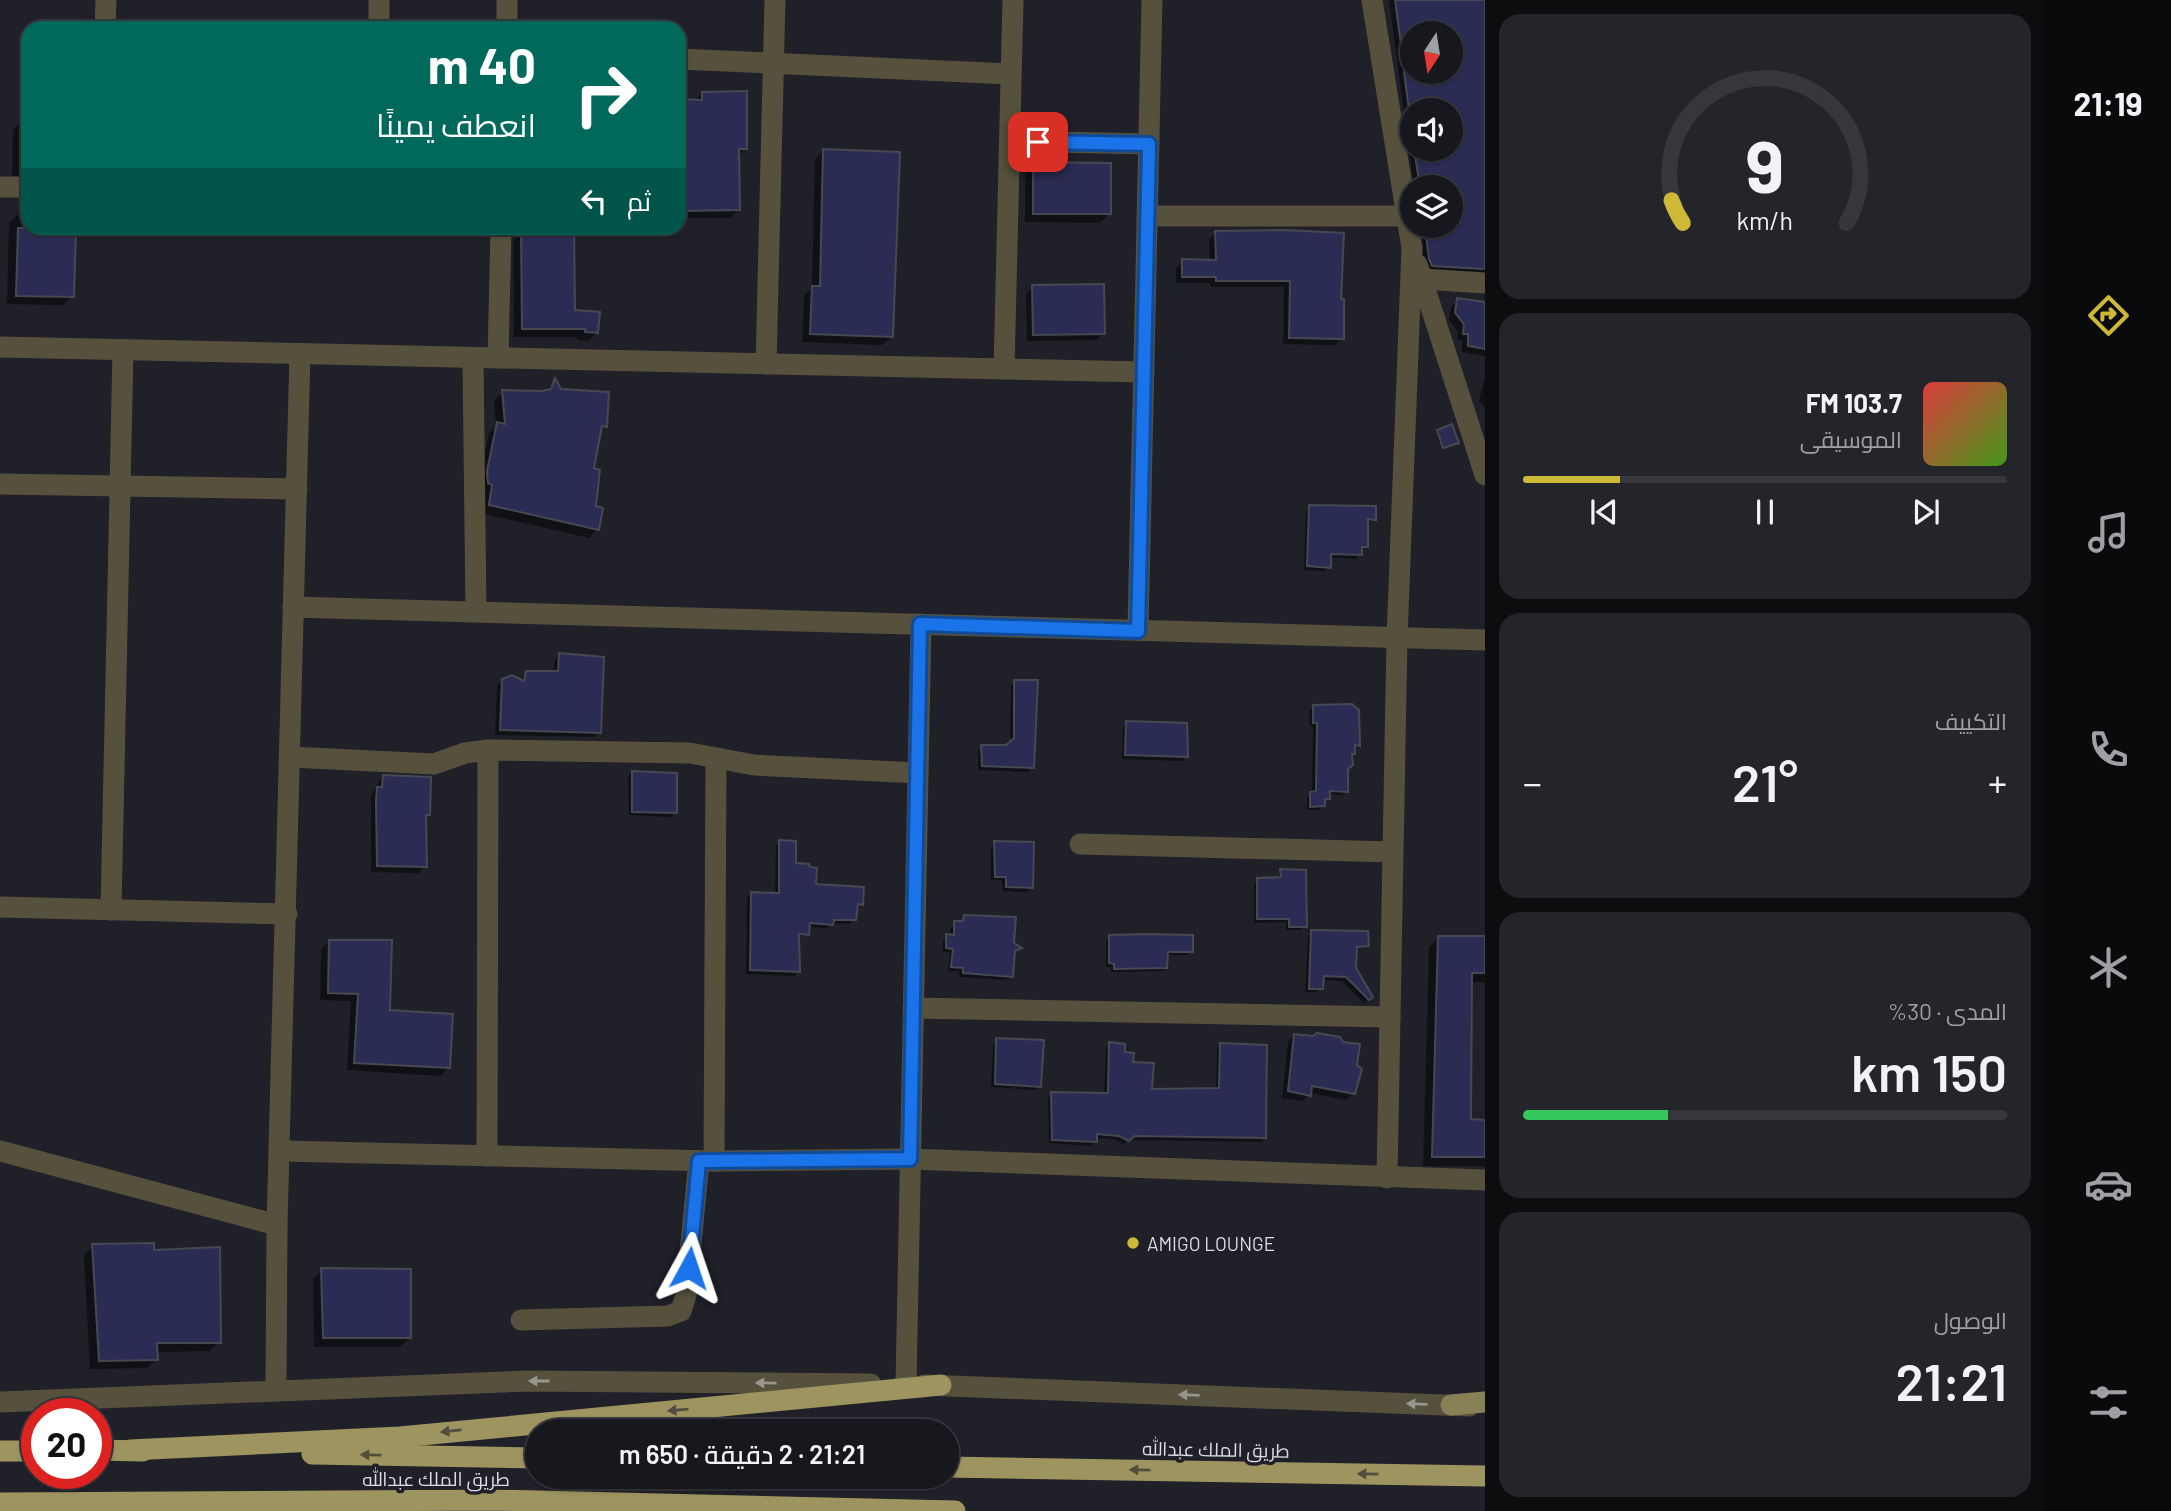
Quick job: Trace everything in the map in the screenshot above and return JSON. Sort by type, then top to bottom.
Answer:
[{"type":"highway","points":[[130,1450],[400,1437],[941,1385]]},
{"type":"highway","name":"طريق الملك عبدالله","points":[[112,1450],[525,1458]]},
{"type":"highway","points":[[0,1451],[21,1451]]},
{"type":"highway","name":"طريق الملك عبدالله","points":[[959,1467],[1485,1476]]},
{"type":"highway","name":"طريق الملك عبدالله","points":[[0,1503],[493,1500],[956,1511]]},
{"type":"highway","points":[[184,1501],[306,1511]]},
{"type":"main road","points":[[1451,1405],[1485,1404]]},
{"type":"street","points":[[105,21],[106,0]]},
{"type":"street","points":[[379,0],[379,21]]},
{"type":"street","points":[[507,21],[508,0]]},
{"type":"street","points":[[766,364],[775,0]]},
{"type":"street","points":[[1004,369],[1013,0]]},
{"type":"street","points":[[1138,631],[1152,0]]},
{"type":"street","points":[[1372,0],[1400,175]]},
{"type":"street","points":[[686,59],[1011,74]]},
{"type":"street","points":[[1010,141],[1149,144]]},
{"type":"street","points":[[0,187],[21,187]]},
{"type":"street","points":[[1148,216],[1400,216]]},
{"type":"street","points":[[498,358],[501,235]]},
{"type":"street","points":[[1410,238],[1485,475]]},
{"type":"street","points":[[1387,1178],[1397,638],[1412,248]]},
{"type":"street","points":[[1422,279],[1485,283]]},
{"type":"street","points":[[0,347],[1144,372]]},
{"type":"street","points":[[111,910],[123,350]]},
{"type":"street","points":[[276,1390],[277,1225],[282,1151],[300,354]]},
{"type":"street","points":[[473,358],[476,612]]},
{"type":"street","points":[[0,484],[297,489]]},
{"type":"street","points":[[293,607],[1485,640]]},
{"type":"street","points":[[906,1385],[920,624]]},
{"type":"street","points":[[290,757],[434,764],[465,752],[488,750],[690,753],[754,765],[918,773]]},
{"type":"street","points":[[487,1156],[488,750]]},
{"type":"street","points":[[521,1320],[668,1316],[681,1311],[686,1295],[706,1161],[716,758]]},
{"type":"street","points":[[1080,844],[1393,852]]},
{"type":"street","points":[[0,907],[287,914]]},
{"type":"street","points":[[913,1008],[1390,1017]]},
{"type":"street","points":[[0,1151],[277,1225]]},
{"type":"street","points":[[282,1151],[706,1161],[910,1159],[1485,1180]]},
{"type":"street","points":[[0,1402],[528,1381],[941,1385],[1451,1405]]},
{"type":"building","points":[[1395,0],[1485,0],[1485,269],[1432,266],[1426,238],[1463,238],[1463,175],[1418,175],[1416,161],[1463,161],[1463,98],[1407,98],[1406,84],[1463,84],[1463,21],[1400,21],[1400,37]]},
{"type":"building","points":[[747,91],[747,149],[739,149],[740,210],[686,211],[686,99],[702,100],[702,92]]},
{"type":"building","points":[[823,149],[900,152],[893,337],[810,334],[812,286],[820,286]]},
{"type":"building","points":[[1033,162],[1111,163],[1111,214],[1033,214]]},
{"type":"building","points":[[18,228],[21,228],[21,235],[76,235],[74,297],[16,296]]},
{"type":"building","points":[[1215,231],[1344,233],[1341,299],[1344,299],[1344,339],[1289,338],[1290,281],[1216,281],[1216,277],[1182,277],[1182,259],[1216,260]]},
{"type":"building","points":[[521,235],[574,235],[575,310],[600,312],[598,333],[585,332],[585,329],[522,329]]},
{"type":"building","points":[[1104,284],[1105,334],[1033,335],[1032,285]]},
{"type":"building","points":[[1457,298],[1485,302],[1485,349],[1468,346],[1468,334],[1463,334],[1464,324],[1455,313]]},
{"type":"building","points":[[555,378],[561,389],[609,392],[607,427],[602,426],[594,468],[600,470],[596,506],[603,508],[599,530],[489,505],[492,485],[488,483],[487,471],[497,422],[505,424],[502,390],[551,389]]},
{"type":"building","points":[[1452,424],[1459,443],[1443,448],[1437,430]]},
{"type":"building","points":[[1309,505],[1376,506],[1376,520],[1368,519],[1368,547],[1362,547],[1362,555],[1331,554],[1331,568],[1307,566]]},
{"type":"building","points":[[559,653],[604,657],[601,733],[500,730],[502,679],[512,675],[524,681],[526,671],[558,671]]},
{"type":"building","points":[[1014,680],[1038,680],[1034,768],[982,766],[981,745],[1006,745],[1014,738]]},
{"type":"building","points":[[1352,704],[1359,710],[1360,746],[1355,745],[1353,765],[1348,769],[1348,792],[1330,791],[1330,799],[1325,799],[1325,806],[1310,807],[1310,792],[1316,791],[1317,723],[1313,723],[1313,705]]},
{"type":"building","points":[[1126,721],[1187,723],[1188,757],[1125,755]]},
{"type":"building","points":[[632,771],[677,773],[677,813],[632,812]]},
{"type":"building","points":[[383,775],[431,777],[430,815],[426,815],[427,867],[377,866],[376,801],[377,787],[382,787]]},
{"type":"building","points":[[779,840],[796,841],[796,863],[817,868],[816,884],[864,887],[863,905],[858,904],[856,920],[834,920],[833,925],[810,923],[809,935],[799,934],[800,972],[750,970],[751,892],[779,893]]},
{"type":"building","points":[[994,841],[1034,842],[1033,888],[1006,887],[1006,877],[995,877]]},
{"type":"building","points":[[1280,869],[1306,870],[1307,927],[1289,927],[1289,919],[1257,919],[1257,878],[1281,877]]},
{"type":"building","points":[[964,915],[1016,917],[1014,943],[1022,948],[1015,951],[1013,977],[963,973],[963,968],[951,967],[953,949],[946,948],[946,934],[954,935],[954,921],[963,921]]},
{"type":"building","points":[[1311,930],[1368,931],[1369,946],[1357,947],[1356,968],[1373,997],[1369,1000],[1346,977],[1324,976],[1323,989],[1309,989]]},
{"type":"building","points":[[1109,935],[1193,935],[1193,952],[1168,952],[1167,968],[1114,969],[1114,964],[1109,963]]},
{"type":"building","points":[[1438,936],[1485,936],[1485,973],[1472,973],[1471,1119],[1485,1120],[1485,1157],[1432,1157]]},
{"type":"building","points":[[329,940],[392,940],[390,1010],[453,1014],[450,1068],[354,1063],[358,994],[328,993]]},
{"type":"building","points":[[1317,1033],[1340,1037],[1343,1042],[1360,1044],[1357,1065],[1362,1069],[1355,1094],[1312,1086],[1311,1096],[1288,1091],[1294,1034],[1313,1036]]},
{"type":"building","points":[[996,1038],[1044,1040],[1041,1087],[995,1084]]},
{"type":"building","points":[[1109,1042],[1125,1044],[1125,1052],[1134,1053],[1133,1062],[1154,1063],[1152,1089],[1219,1088],[1220,1043],[1267,1045],[1266,1138],[1135,1136],[1129,1141],[1119,1136],[1097,1134],[1097,1142],[1052,1140],[1051,1092],[1108,1093]]},
{"type":"building","points":[[154,1243],[154,1250],[220,1247],[221,1343],[157,1343],[158,1360],[99,1361],[92,1244]]},
{"type":"building","points":[[321,1268],[411,1269],[411,1338],[323,1338]]},
{"type":"place","name":"AMIGO LOUNGE","points":[[1133,1243]]},
{"type":"route","points":[[689,1268],[699,1161],[910,1159],[920,624],[1138,631],[1149,144],[1038,142]]}]
